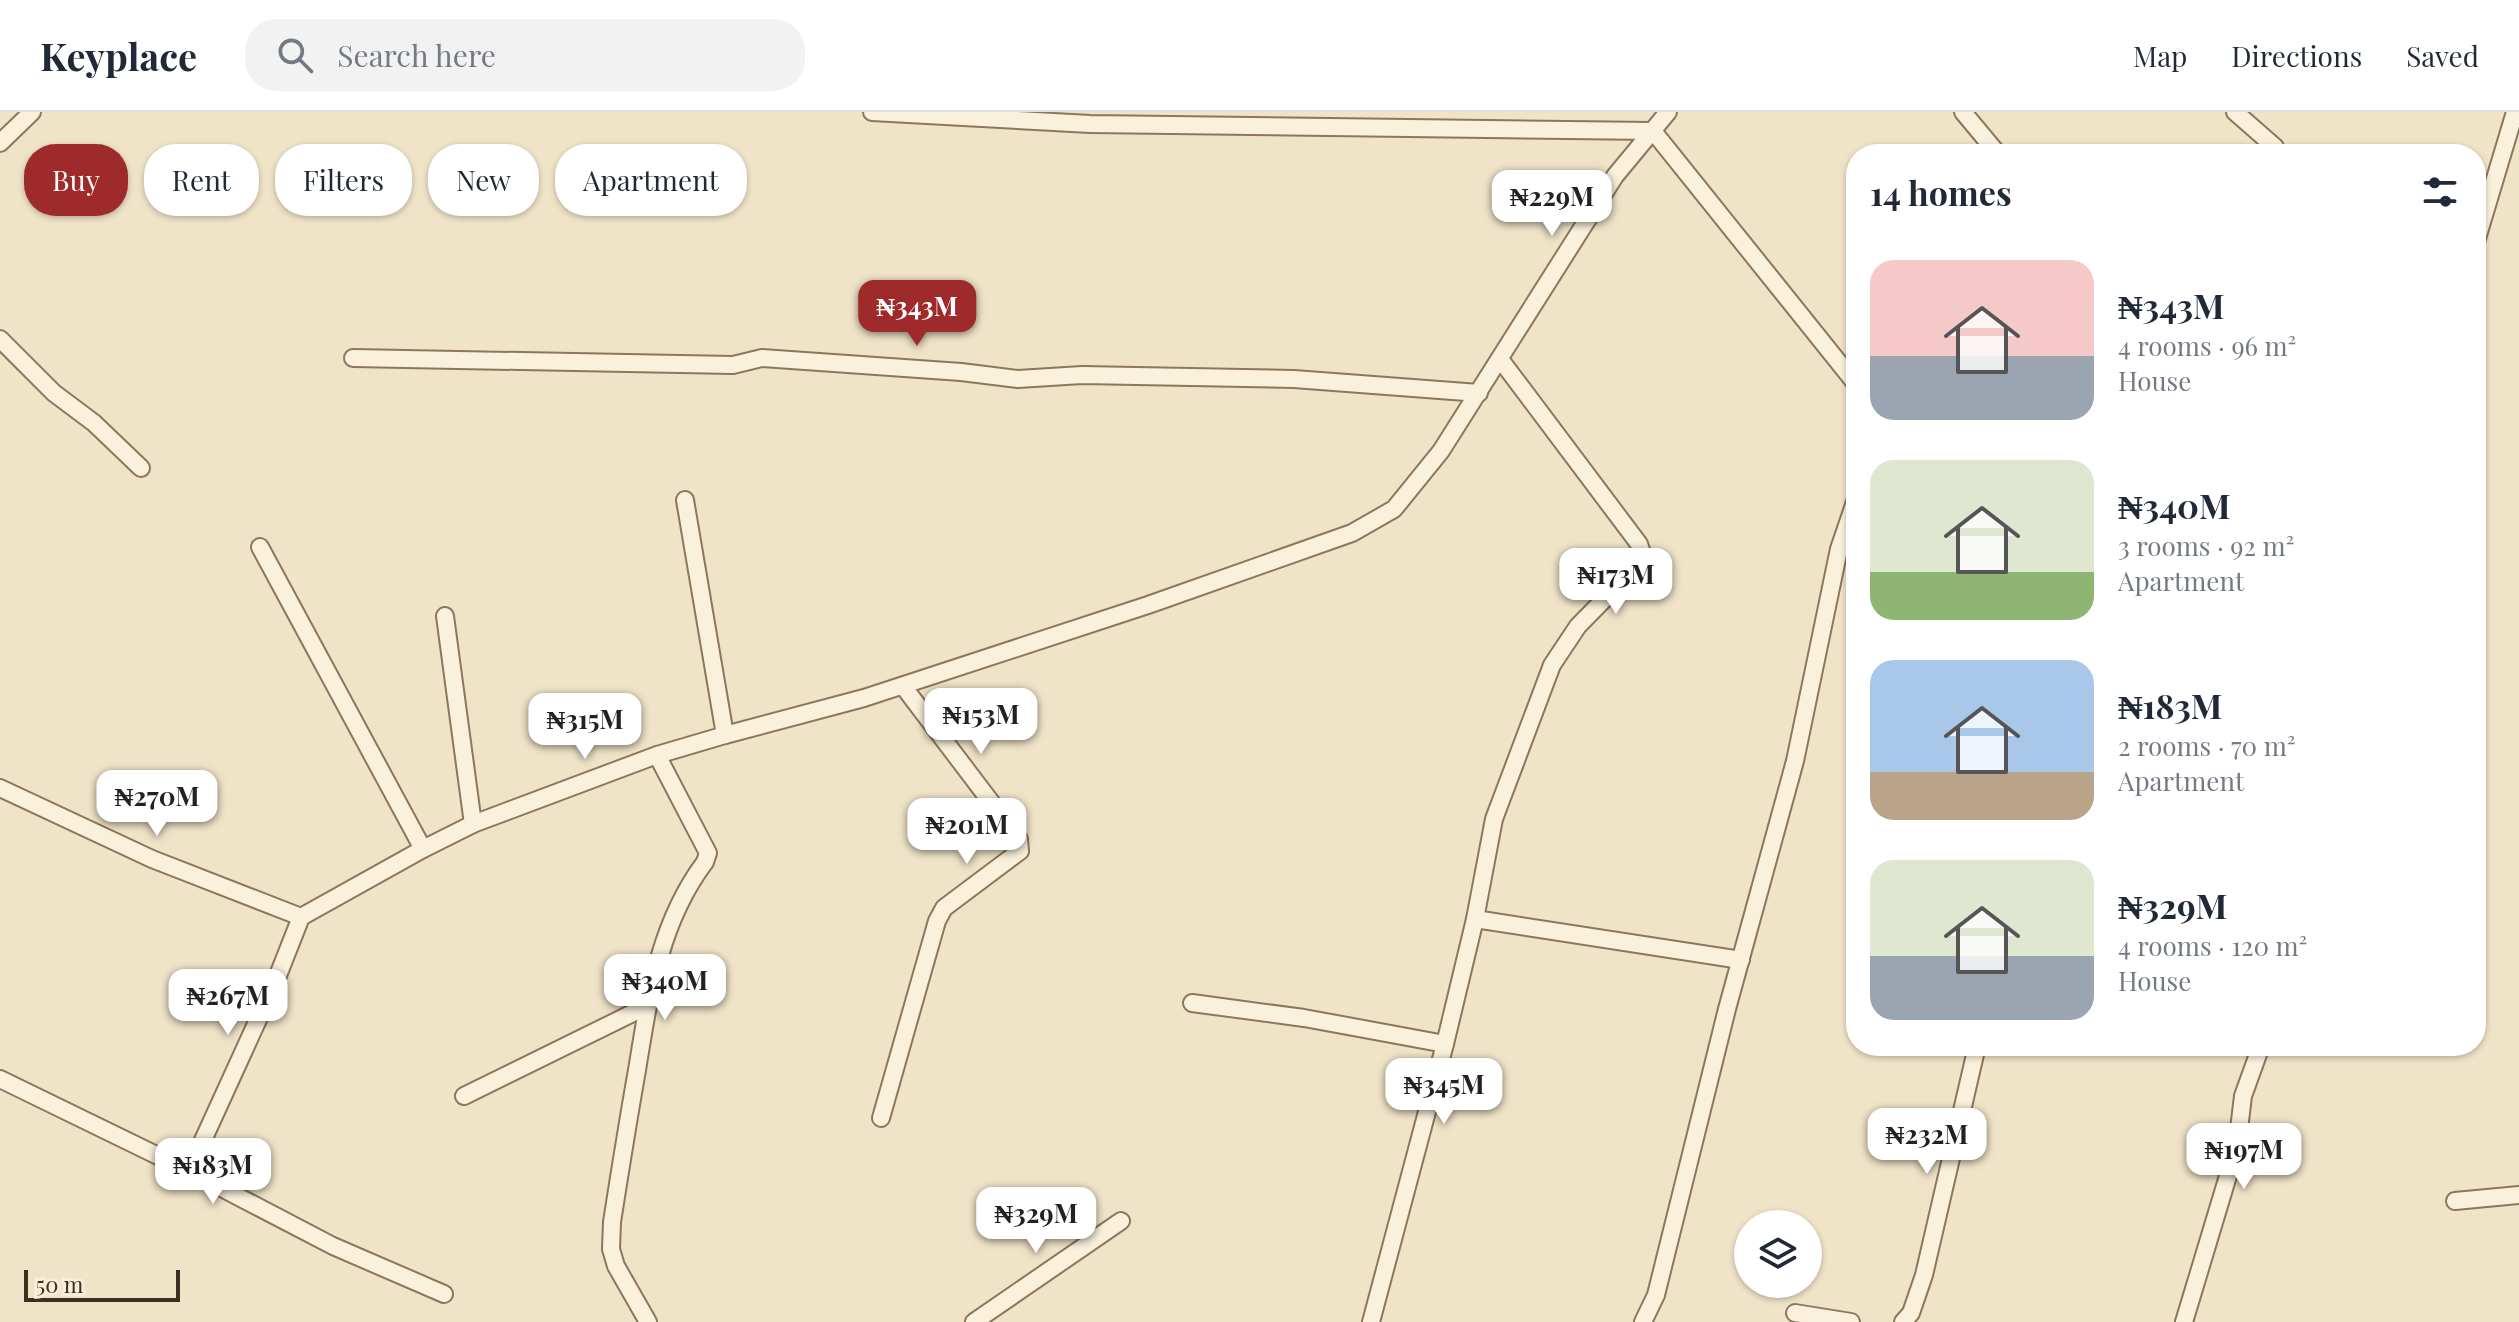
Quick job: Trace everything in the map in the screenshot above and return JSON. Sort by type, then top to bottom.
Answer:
[{"type":"street","points":[[0,143],[32,112]]},
{"type":"street","points":[[872,112],[1090,124],[1653,131]]},
{"type":"street","points":[[189,1171],[277,978],[301,917],[423,849],[473,824],[657,755],[903,686],[1148,605],[1352,533],[1394,509],[1441,451],[1615,176],[1668,112]]},
{"type":"street","points":[[1963,112],[1990,144]]},
{"type":"street","points":[[2235,112],[2272,144]]},
{"type":"street","points":[[2486,209],[2515,112]]},
{"type":"street","points":[[1653,131],[1846,372]]},
{"type":"street","points":[[0,339],[54,393],[94,423],[141,468]]},
{"type":"street","points":[[353,358],[733,365],[762,358],[1018,379],[1082,375],[1294,379],[1479,393]]},
{"type":"street","points":[[1371,1322],[1445,1044],[1475,919],[1494,819],[1552,665],[1578,626],[1641,562],[1639,544],[1500,359]]},
{"type":"street","points":[[685,500],[725,735]]},
{"type":"street","points":[[1643,1322],[1656,1295],[1795,761],[1839,549],[1846,528]]},
{"type":"street","points":[[260,547],[423,849]]},
{"type":"street","points":[[445,616],[473,824]]},
{"type":"street","points":[[881,1118],[937,921],[944,908],[1020,851],[1021,845],[903,686]]},
{"type":"street","points":[[648,1322],[616,1266],[611,1249],[612,1222],[647,1006],[659,954],[675,911],[708,853],[657,755]]},
{"type":"street","points":[[0,788],[152,859],[301,917]]},
{"type":"street","points":[[1475,919],[1741,960]]},
{"type":"street","points":[[1192,1003],[1304,1018],[1445,1044]]},
{"type":"street","points":[[464,1096],[647,1006]]},
{"type":"street","points":[[1903,1322],[1911,1313],[1924,1275],[1975,1056]]},
{"type":"street","points":[[2184,1322],[2237,1146],[2243,1096],[2257,1056]]},
{"type":"street","points":[[0,1079],[189,1171],[333,1246],[444,1294]]},
{"type":"street","points":[[2455,1201],[2519,1195]]},
{"type":"street","points":[[974,1322],[1121,1221]]},
{"type":"street","points":[[1795,1313],[1851,1322]]}]
